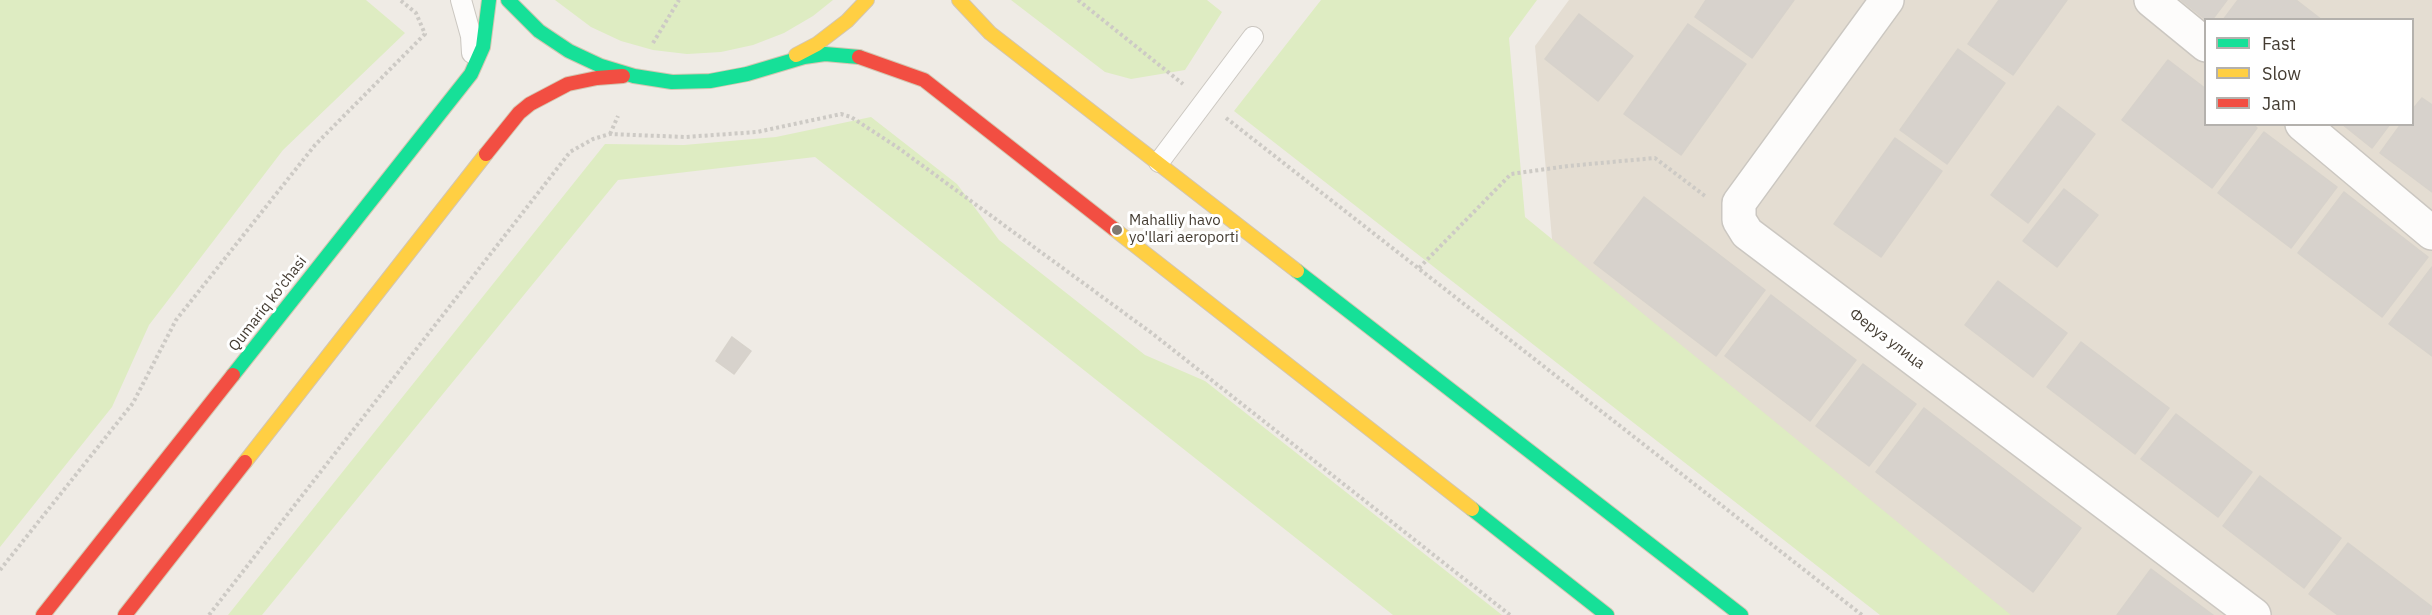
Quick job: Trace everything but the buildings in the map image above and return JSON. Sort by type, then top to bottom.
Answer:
[{"type":"main road","name":"Qumariq ko'chasi","points":[[43,615],[471,74],[483,47],[489,0]]},
{"type":"main road","points":[[508,0],[539,31],[569,51],[601,66],[634,76],[672,82],[710,81],[747,75],[784,62],[814,56],[846,55],[887,64],[924,80],[1606,615]]},
{"type":"main road","points":[[784,62],[817,44],[847,21],[867,0]]},
{"type":"main road","points":[[959,0],[990,33],[1741,615]]},
{"type":"main road","points":[[125,615],[519,113],[530,104],[568,84],[597,78],[634,76]]},
{"type":"street","points":[[1739,220],[1739,203],[1887,0]]},
{"type":"street","points":[[2151,0],[2204,44]]},
{"type":"street","points":[[2303,126],[2432,233]]},
{"type":"street","name":"Феруз улица","points":[[1739,220],[1747,233],[2254,615]]},
{"type":"lane","points":[[461,0],[471,36],[471,74]]},
{"type":"lane","points":[[1159,162],[1253,37]]},
{"type":"path","points":[[0,570],[133,403],[176,320],[315,145],[425,34],[416,13],[400,0]]},
{"type":"path","points":[[650,49],[679,0]]},
{"type":"path","points":[[1078,0],[1862,615]]},
{"type":"path","points":[[209,615],[570,152],[593,139],[610,134],[685,137],[746,133],[841,114],[851,117],[897,147],[1154,334],[1510,615]]},
{"type":"path","points":[[610,134],[618,116]]},
{"type":"path","points":[[1419,268],[1511,174],[1654,158],[1739,220]]},
{"type":"shaded area","points":[[1569,0],[2432,0],[2432,615],[1949,615],[1558,307],[1535,46]]},
{"type":"green space","points":[[0,0],[366,0],[405,33],[283,150],[149,325],[112,407],[0,547]]},
{"type":"green space","points":[[555,0],[833,0],[813,16],[784,33],[753,45],[721,52],[687,54],[653,50],[621,41],[591,27]]},
{"type":"green space","points":[[1011,0],[1207,0],[1222,12],[1185,70],[1131,79],[1105,72]]},
{"type":"green space","points":[[1321,0],[1537,0],[1509,38],[1525,217],[2011,615],[1880,615],[1234,111]]},
{"type":"green space","points":[[871,117],[957,184],[999,240],[1145,355],[1205,381],[1502,615],[1393,615],[815,157],[618,180],[262,615],[228,615],[605,144],[684,145],[776,137]]},
{"type":"traffic: fast","points":[[233,375],[471,74],[483,47],[489,0]]},
{"type":"traffic: fast","points":[[508,0],[539,31],[569,51],[601,66],[634,76],[672,82],[710,81],[747,74],[804,57],[825,54],[859,57]]},
{"type":"traffic: fast","points":[[1297,271],[1741,615]]},
{"type":"traffic: fast","points":[[1472,509],[1607,615]]},
{"type":"traffic: slow","points":[[796,55],[817,44],[847,21],[867,0]]},
{"type":"traffic: slow","points":[[959,0],[990,33],[1297,271]]},
{"type":"traffic: slow","points":[[245,462],[486,154]]},
{"type":"traffic: slow","points":[[1114,229],[1472,509]]},
{"type":"traffic: jam","points":[[859,57],[924,80],[1114,229]]},
{"type":"traffic: jam","points":[[486,154],[519,113],[530,104],[568,84],[623,76]]},
{"type":"traffic: jam","points":[[43,615],[233,375]]},
{"type":"traffic: jam","points":[[125,615],[245,462]]},
{"type":"place","name":"Mahalliy havo yo'llari aeroporti","points":[[1117,230]]}]
